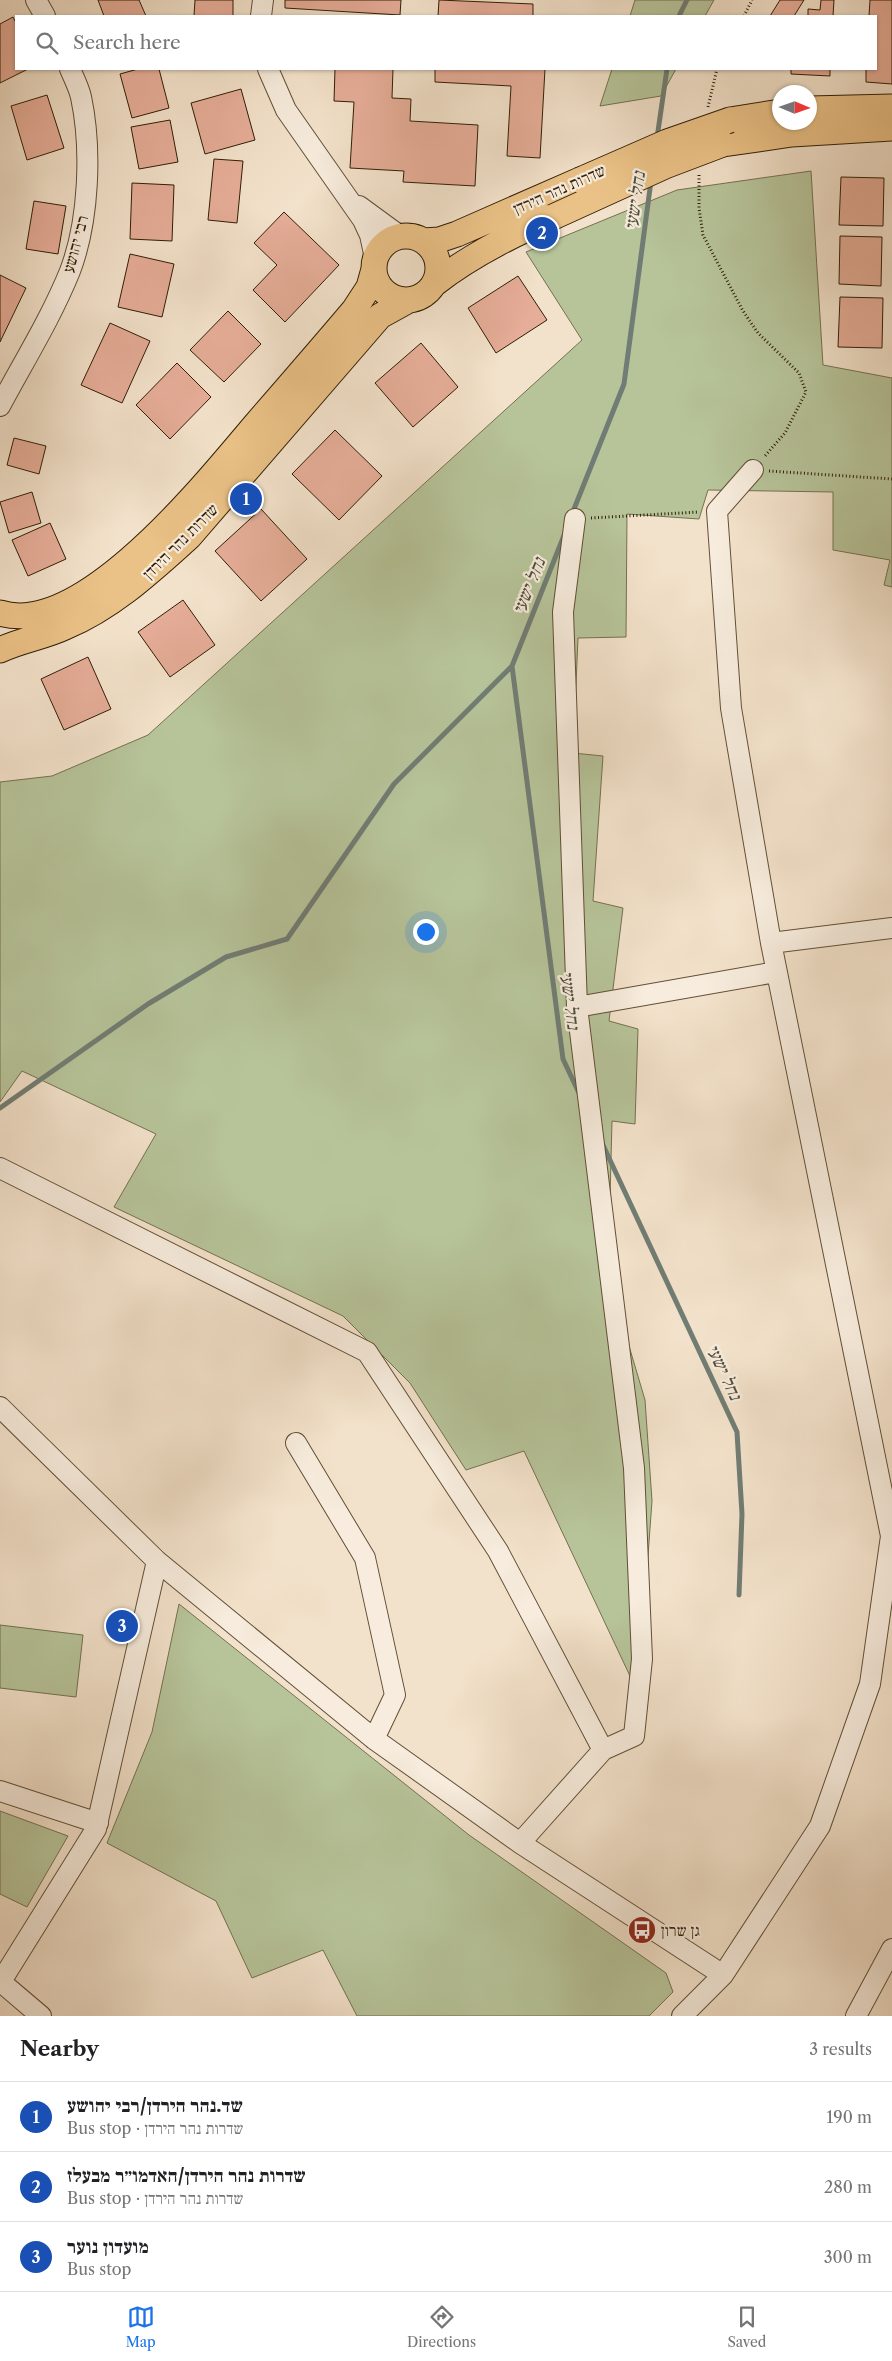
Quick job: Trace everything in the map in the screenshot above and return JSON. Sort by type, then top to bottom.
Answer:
[{"type":"main road","points":[[817,109],[892,106]]},
{"type":"main road","name":"שדרות נהר הירדן","points":[[412,238],[439,240],[457,234],[666,142],[730,120],[772,113]]},
{"type":"main road","name":"שדרות נהר הירדן","points":[[434,284],[464,261],[490,246],[664,166],[723,144],[792,134],[892,128]]},
{"type":"main road","points":[[412,238],[436,256],[438,265],[434,284],[423,294],[409,300],[394,297],[381,289],[374,264],[385,243],[412,238]]},
{"type":"main road","name":"שדרות נהר הירדן","points":[[0,613],[15,615],[38,613],[72,599],[120,567],[173,521],[354,310],[369,287],[374,264]]},
{"type":"main road","name":"שדרות נהר הירדן","points":[[0,650],[64,628],[83,619],[134,585],[158,565],[189,537],[380,316],[390,308],[409,300]]},
{"type":"street","points":[[36,0],[44,15]]},
{"type":"street","points":[[261,15],[263,0]]},
{"type":"street","name":"רבי יהושע","points":[[0,406],[47,321],[66,278],[84,219],[86,134],[81,96],[70,70]]},
{"type":"street","points":[[268,70],[286,110],[304,139],[363,220],[370,235],[374,264]]},
{"type":"street","points":[[341,188],[360,207],[412,238]]},
{"type":"street","points":[[682,2016],[723,1975],[820,1826],[870,1684],[891,1536],[776,972],[731,708],[717,510],[754,470]]},
{"type":"street","points":[[520,1843],[602,1750],[634,1736],[642,1660],[634,1468],[577,1007],[563,612],[575,519]]},
{"type":"street","points":[[771,943],[892,928]]},
{"type":"street","points":[[577,1007],[776,972]]},
{"type":"street","points":[[0,1168],[368,1352],[498,1551],[602,1750]]},
{"type":"street","points":[[0,1407],[157,1561],[374,1739],[520,1843],[723,1975]]},
{"type":"street","points":[[296,1443],[365,1558],[395,1695],[374,1739]]},
{"type":"street","points":[[41,2016],[0,1982],[96,1829],[157,1561]]},
{"type":"street","points":[[0,1791],[98,1823]]},
{"type":"street","points":[[856,2016],[892,1950]]},
{"type":"path","points":[[744,15],[752,0]]},
{"type":"path","points":[[700,170],[699,208],[703,235],[743,311],[758,333],[799,374],[806,392],[785,433],[754,470]]},
{"type":"path","points":[[754,470],[892,479]]},
{"type":"path","points":[[575,519],[717,510]]},
{"type":"green space","points":[[635,0],[714,0],[706,15],[630,15]]},
{"type":"green space","points":[[612,70],[675,70],[661,96],[600,106]]},
{"type":"green space","points":[[811,171],[823,365],[892,378],[892,587],[884,585],[890,560],[833,550],[833,492],[708,490],[699,519],[627,514],[626,637],[578,638],[573,753],[603,756],[593,901],[623,908],[609,1021],[638,1029],[635,1124],[612,1121],[608,1275],[645,1400],[652,1501],[638,1693],[524,1451],[466,1470],[410,1383],[343,1316],[114,1207],[156,1134],[22,1071],[0,1102],[0,782],[52,776],[148,735],[582,340],[526,252],[677,190]]},
{"type":"green space","points":[[179,1604],[469,1835],[666,1973],[673,1992],[649,2016],[357,2016],[323,1950],[252,1978],[216,1901],[107,1843],[152,1732]]},
{"type":"green space","points":[[0,1625],[83,1635],[76,1697],[0,1688]]},
{"type":"green space","points":[[0,1811],[68,1836],[27,1907],[0,1894]]},
{"type":"building","points":[[98,0],[139,0],[146,15],[104,15]]},
{"type":"building","points":[[195,0],[233,0],[233,15],[194,15]]},
{"type":"building","points":[[285,0],[401,0],[400,15],[285,8]]},
{"type":"building","points":[[439,0],[533,4],[533,15],[438,15]]},
{"type":"building","points":[[780,0],[804,0],[795,15],[771,15]]},
{"type":"building","points":[[821,0],[834,0],[833,15],[808,15],[808,9],[820,10]]},
{"type":"building","points":[[870,0],[892,0],[892,84],[866,82],[866,70],[877,70],[877,15],[869,15]]},
{"type":"building","points":[[13,17],[15,21],[15,70],[26,70],[0,83],[0,24]]},
{"type":"building","points":[[134,70],[159,70],[169,108],[132,118],[120,74]]},
{"type":"building","points":[[335,70],[393,70],[392,98],[411,99],[410,121],[478,125],[475,186],[403,182],[404,171],[350,168],[354,102],[334,101]]},
{"type":"building","points":[[435,70],[545,70],[540,158],[507,156],[511,86],[435,82]]},
{"type":"building","points":[[791,70],[830,70],[830,76],[791,74]]},
{"type":"building","points":[[241,89],[255,140],[205,154],[191,103]]},
{"type":"building","points":[[47,95],[64,148],[27,160],[11,106]]},
{"type":"building","points":[[170,120],[178,162],[139,169],[131,127]]},
{"type":"building","points":[[214,159],[243,161],[237,223],[208,220]]},
{"type":"building","points":[[841,177],[884,178],[883,226],[839,225]]},
{"type":"building","points":[[132,183],[174,185],[172,241],[130,239]]},
{"type":"building","points":[[34,201],[66,206],[58,254],[26,249]]},
{"type":"building","points":[[284,212],[339,265],[285,322],[253,290],[277,265],[254,243]]},
{"type":"building","points":[[840,236],[882,237],[881,286],[839,284]]},
{"type":"building","points":[[130,254],[174,264],[162,317],[118,307]]},
{"type":"building","points":[[0,275],[26,288],[0,342]]},
{"type":"building","points":[[518,276],[547,320],[496,353],[468,308]]},
{"type":"building","points":[[840,297],[883,298],[882,348],[838,347]]},
{"type":"building","points":[[228,311],[261,344],[224,382],[190,350]]},
{"type":"building","points":[[110,323],[150,341],[122,403],[81,385]]},
{"type":"building","points":[[421,343],[458,387],[413,427],[375,383]]},
{"type":"building","points":[[177,363],[211,397],[170,439],[136,405]]},
{"type":"building","points":[[335,430],[382,476],[339,520],[292,474]]},
{"type":"building","points":[[14,438],[46,446],[39,474],[7,465]]},
{"type":"building","points":[[32,492],[41,523],[9,533],[0,502]]},
{"type":"building","points":[[261,509],[307,559],[261,601],[215,551]]},
{"type":"building","points":[[50,523],[66,559],[28,576],[12,540]]},
{"type":"building","points":[[183,600],[215,645],[170,677],[138,632]]},
{"type":"building","points":[[88,657],[111,709],[64,730],[41,679]]},
{"type":"waterway","name":"נחל ישעי","points":[[680,15],[687,0]]},
{"type":"waterway","name":"נחל ישעי","points":[[657,138],[667,70]]},
{"type":"waterway","name":"נחל ישעי","points":[[572,514],[624,384],[651,181]]},
{"type":"waterway","name":"נחל ישעי","points":[[565,533],[512,666],[563,1059],[579,1093]]},
{"type":"waterway","points":[[0,1108],[148,1004],[226,957],[287,939],[394,784],[512,666]]},
{"type":"waterway","name":"נחל ישעי","points":[[602,1143],[737,1432],[742,1514],[739,1595]]},
{"type":"place","name":"שדרות נהר הירדן/האדמו״ר מבעלז","points":[[542,233]]},
{"type":"place","name":"שד.נהר הירדן/רבי יהושע","points":[[246,499]]},
{"type":"place","name":"מועדון נוער","points":[[122,1626]]},
{"type":"place","name":"גן שרון","points":[[642,1930]]}]
